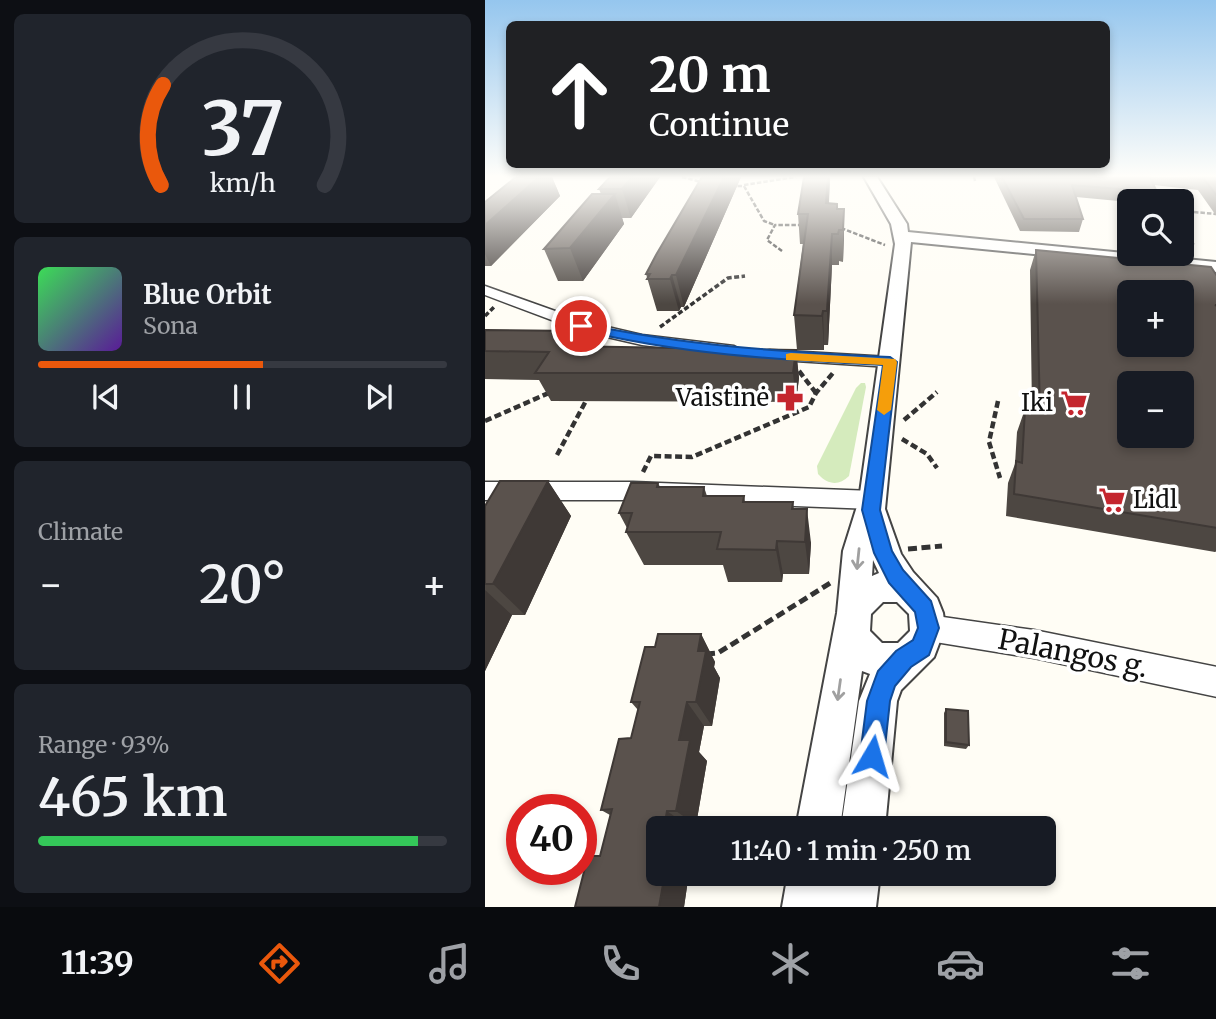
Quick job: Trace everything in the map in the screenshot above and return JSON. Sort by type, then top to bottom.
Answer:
[{"type":"street","points":[[820,816],[852,617],[858,551],[872,505],[890,362],[899,224],[896,219]]},
{"type":"street","points":[[897,242],[1208,271]]},
{"type":"street","points":[[485,290],[581,326],[642,340],[788,357],[890,362]]},
{"type":"street","points":[[485,491],[633,491],[872,505]]},
{"type":"street","points":[[864,816],[878,701],[886,679],[904,659],[921,647],[929,628],[924,607],[896,577],[883,553],[872,505]]},
{"type":"street","points":[[904,659],[879,659],[868,653],[859,644],[852,617],[859,599],[869,591],[896,587],[909,592]]},
{"type":"street","name":"Palangos g.","points":[[929,628],[1034,644],[1216,682]]},
{"type":"street","points":[[806,907],[809,886]]},
{"type":"street","points":[[852,907],[855,886]]},
{"type":"path","points":[[763,219],[775,225],[810,225]]},
{"type":"path","points":[[775,225],[767,240],[783,251]]},
{"type":"path","points":[[837,227],[897,242]]},
{"type":"path","points":[[642,340],[728,278],[745,276]]},
{"type":"path","points":[[788,357],[816,393]]},
{"type":"path","points":[[633,491],[651,456],[692,457],[809,407],[827,377],[850,359]]},
{"type":"path","points":[[485,421],[555,390]]},
{"type":"path","points":[[904,420],[937,392]]},
{"type":"path","points":[[557,455],[589,394]]},
{"type":"path","points":[[998,401],[989,442],[1000,478]]},
{"type":"path","points":[[902,439],[927,454],[937,468]]},
{"type":"path","points":[[693,655],[718,653],[837,579]]},
{"type":"green space","points":[[861,383],[865,383],[866,387],[849,476],[837,483],[830,482],[818,474],[817,466]]},
{"type":"building","points":[[570,219],[594,219],[570,248],[544,249]]},
{"type":"building","points":[[677,219],[703,219],[676,275],[672,275],[670,279],[647,279],[650,274],[646,274]]},
{"type":"building","points":[[807,219],[844,219],[843,230],[832,234],[827,311],[823,311],[822,316],[794,315]]},
{"type":"building","points":[[1036,250],[1117,258],[1117,266],[1211,267],[1217,276],[1217,528],[1014,494],[1016,461],[1022,463],[1025,409],[1040,412]]},
{"type":"building","points":[[485,330],[574,331],[564,346],[796,350],[793,373],[535,373],[549,352],[485,351]]},
{"type":"building","points":[[500,481],[548,481],[493,584],[485,584],[485,506]]},
{"type":"building","points":[[631,483],[658,483],[657,487],[704,487],[703,496],[744,496],[743,502],[793,502],[792,509],[807,509],[805,542],[777,541],[776,550],[717,549],[721,532],[626,532],[632,513],[619,513]]},
{"type":"building","points":[[658,634],[701,634],[698,651],[706,651],[696,702],[687,702],[679,740],[690,740],[676,811],[667,811],[666,816],[646,816],[646,886],[663,886],[659,907],[575,907],[581,885],[597,885],[597,856],[600,856],[612,809],[601,810],[619,739],[631,738],[640,702],[631,702],[645,647],[655,647]]},
{"type":"building","points":[[946,709],[968,711],[969,745],[946,742]]},
{"type":"slow traffic","points":[[791,357],[890,362],[884,410]]},
{"type":"place","name":"Vaistinė","points":[[790,398]]},
{"type":"place","name":"Iki","points":[[1074,403]]},
{"type":"place","name":"Lidl","points":[[1112,500]]},
{"type":"route","points":[[581,326],[642,340],[695,347],[775,356],[890,362],[871,510],[883,553],[896,577],[924,607],[929,628],[921,647],[904,659],[886,679],[878,701],[872,756]]}]
